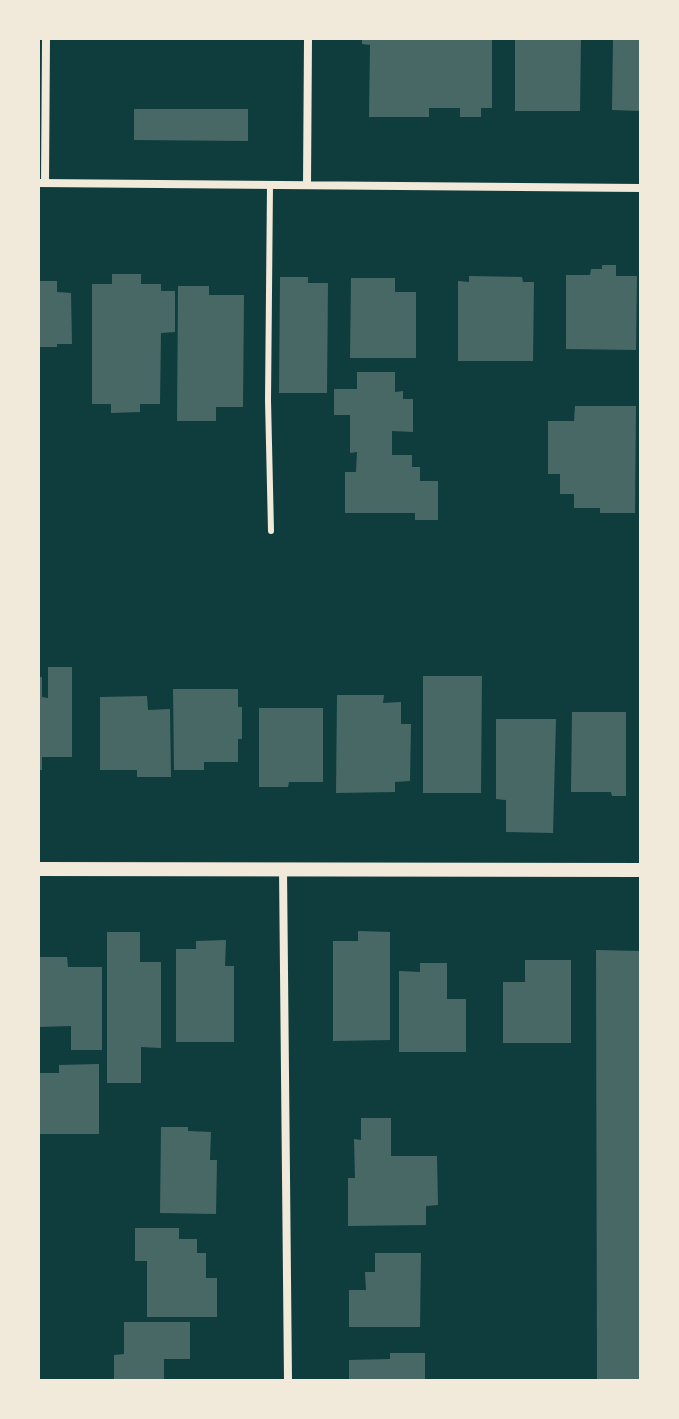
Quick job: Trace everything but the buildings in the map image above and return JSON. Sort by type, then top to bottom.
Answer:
[{"type":"street","points":[[46,38],[42,183],[641,188]]},
{"type":"street","points":[[307,185],[308,38]]},
{"type":"street","points":[[38,869],[641,870]]},
{"type":"street","points":[[283,869],[288,1381]]},
{"type":"lane","points":[[270,185],[268,400],[271,531]]}]
